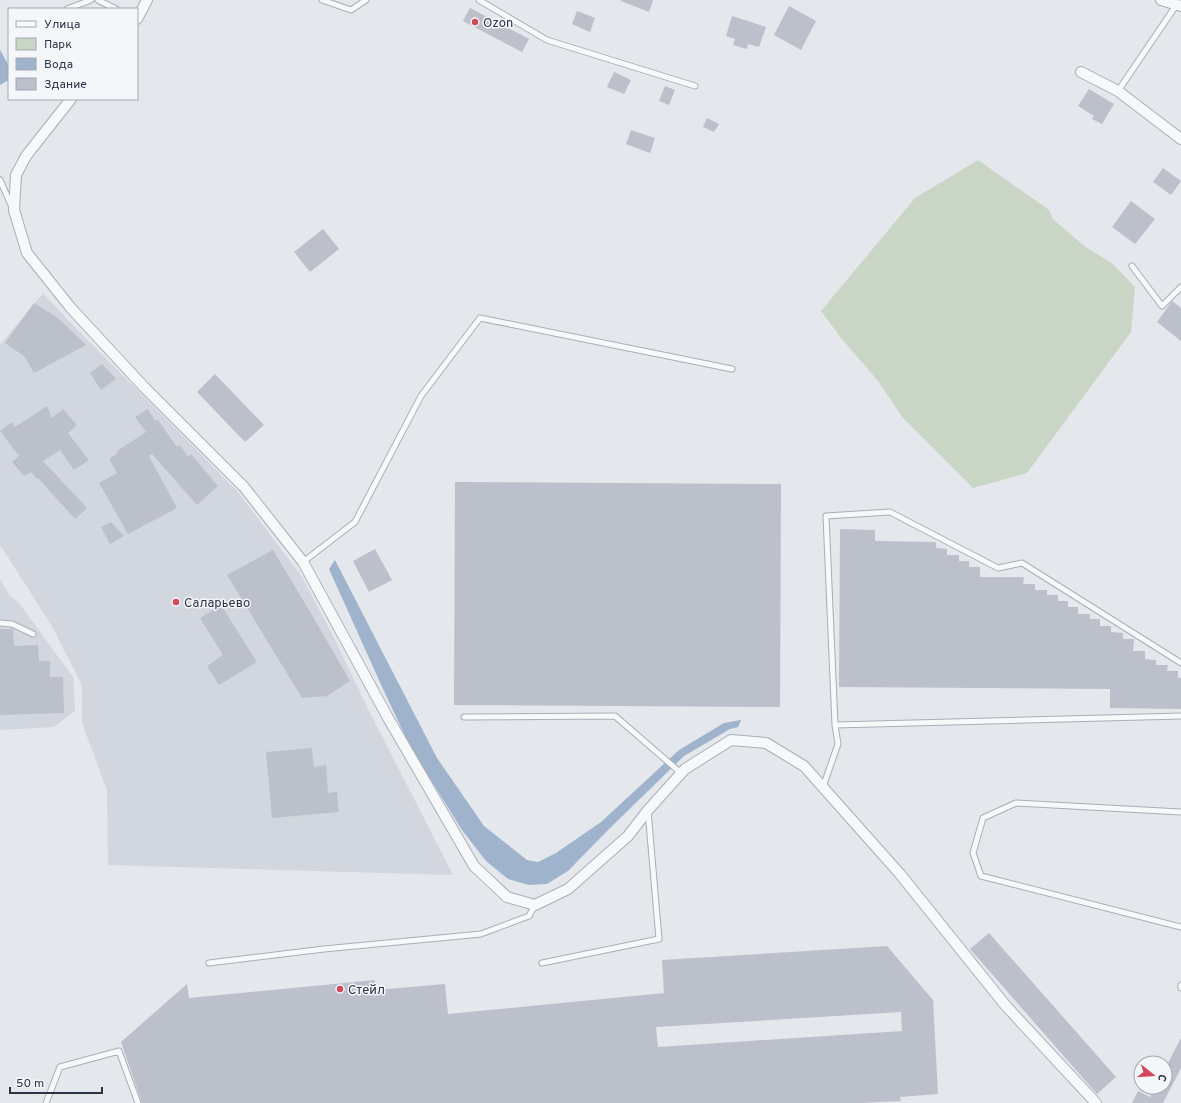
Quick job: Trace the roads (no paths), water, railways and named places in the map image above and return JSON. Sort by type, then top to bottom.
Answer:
[{"type":"street","points":[[138,17],[147,0]]},
{"type":"street","points":[[1161,0],[1179,5]]},
{"type":"street","points":[[1082,72],[1118,91],[1181,139]]},
{"type":"street","points":[[70,100],[26,156],[16,175],[14,210],[27,253],[70,307],[144,388],[244,487],[303,562],[388,716],[474,866],[507,897],[535,905],[568,889],[628,836],[648,810],[685,768],[731,740],[766,744],[804,766],[900,874],[1006,1006],[1096,1103]]},
{"type":"lane","points":[[70,8],[91,0]]},
{"type":"lane","points":[[98,0],[114,8]]},
{"type":"lane","points":[[322,0],[351,10],[366,0]]},
{"type":"lane","points":[[479,0],[547,40],[695,86]]},
{"type":"lane","points":[[1118,91],[1179,5]]},
{"type":"lane","points":[[0,180],[14,210]]},
{"type":"lane","points":[[1132,266],[1162,306],[1181,287]]},
{"type":"lane","points":[[303,562],[355,522],[422,396],[480,318],[732,369]]},
{"type":"lane","points":[[823,787],[838,744],[835,725],[826,516],[890,512],[998,568],[1022,563],[1181,663]]},
{"type":"lane","points":[[0,623],[12,624],[33,634]]},
{"type":"lane","points":[[464,717],[615,716],[681,773]]},
{"type":"lane","points":[[835,725],[1181,716]]},
{"type":"lane","points":[[1181,812],[1016,804],[983,818],[973,853],[981,876],[1181,927]]},
{"type":"lane","points":[[542,963],[659,939],[648,810]]},
{"type":"lane","points":[[209,963],[324,949],[481,934],[529,916],[535,905]]},
{"type":"lane","points":[[46,1103],[60,1067],[118,1051],[138,1103]]},
{"type":"water","points":[[0,50],[8,64],[8,81],[0,85]]},
{"type":"water","points":[[335,560],[437,758],[484,826],[527,860],[538,862],[556,853],[601,822],[679,750],[724,723],[741,720],[738,727],[730,729],[684,756],[568,871],[547,884],[529,885],[508,879],[486,861],[462,830],[410,746],[329,569]]},
{"type":"place","name":"Ozon","points":[[475,22]]},
{"type":"place","name":"Саларьево","points":[[176,602]]},
{"type":"place","name":"Стейл","points":[[340,989]]}]
